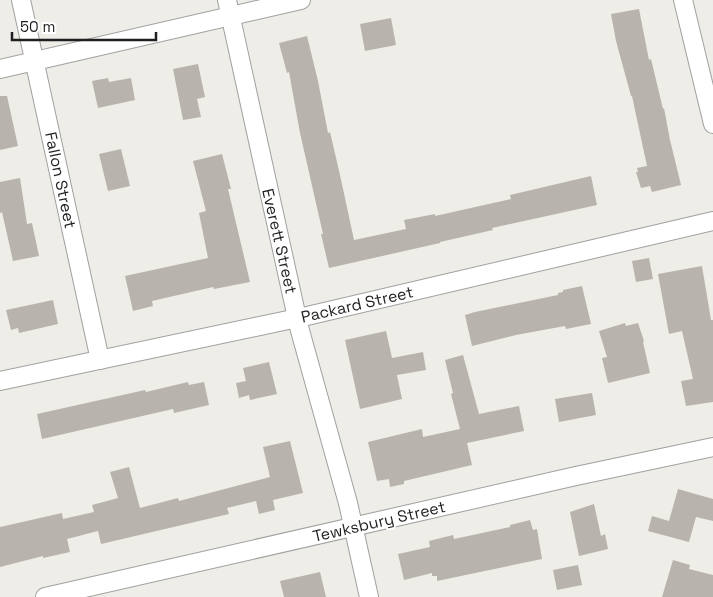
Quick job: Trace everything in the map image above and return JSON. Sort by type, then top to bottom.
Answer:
[{"type":"street","name":"Fallon Street","points":[[22,0],[100,360]]},
{"type":"street","points":[[0,69],[228,8],[301,0]]},
{"type":"street","points":[[683,0],[713,124]]},
{"type":"street","name":"Everett Street","points":[[228,8],[297,318],[348,503],[369,597]]},
{"type":"street","name":"Packard Street","points":[[0,381],[297,318],[713,221]]},
{"type":"street","name":"Tewksbury Street","points":[[45,597],[576,476],[713,448]]},
{"type":"building","points":[[639,9],[649,60],[651,59],[664,108],[681,185],[652,192],[650,186],[641,188],[636,172],[638,172],[637,168],[647,166],[632,96],[616,41],[611,14]]},
{"type":"building","points":[[391,18],[396,45],[365,51],[360,24]]},
{"type":"building","points":[[307,36],[354,240],[406,229],[404,220],[435,214],[435,216],[511,199],[510,195],[591,176],[597,205],[492,228],[493,230],[329,268],[289,72],[287,73],[279,43]]},
{"type":"building","points":[[198,64],[205,97],[197,99],[201,117],[183,120],[173,69]]},
{"type":"building","points":[[108,78],[109,82],[131,78],[135,100],[98,108],[92,81]]},
{"type":"building","points":[[0,96],[7,96],[18,146],[0,150]]},
{"type":"building","points":[[121,149],[130,186],[108,191],[99,154]]},
{"type":"building","points":[[222,154],[231,189],[228,189],[250,282],[214,289],[213,287],[152,301],[153,306],[133,311],[125,276],[208,258],[199,213],[206,211],[193,161]]},
{"type":"building","points":[[20,178],[27,224],[32,223],[39,256],[13,261],[2,212],[0,213],[0,182]]},
{"type":"building","points":[[649,258],[653,279],[636,282],[632,261]]},
{"type":"building","points":[[702,266],[711,320],[713,320],[713,402],[686,406],[681,381],[693,379],[682,331],[669,334],[658,274]]},
{"type":"building","points":[[582,286],[591,324],[566,329],[565,326],[516,335],[472,346],[465,315],[558,295],[563,290]]},
{"type":"building","points":[[53,300],[58,324],[19,333],[18,328],[11,330],[6,310]]},
{"type":"building","points":[[625,323],[626,326],[638,323],[644,341],[650,373],[608,383],[602,358],[607,357],[599,331]]},
{"type":"building","points":[[386,331],[392,358],[423,352],[426,370],[397,375],[402,399],[360,409],[345,340]]},
{"type":"building","points":[[463,355],[479,414],[519,406],[524,431],[467,443],[472,465],[404,481],[404,484],[390,487],[389,479],[377,481],[368,442],[422,429],[423,437],[460,429],[445,360]]},
{"type":"building","points":[[269,362],[277,394],[250,400],[249,395],[239,398],[236,383],[246,381],[243,368]]},
{"type":"building","points":[[188,382],[189,385],[204,382],[209,405],[174,413],[173,409],[42,439],[37,414]]},
{"type":"building","points":[[592,393],[596,415],[559,422],[555,399]]},
{"type":"building","points":[[290,441],[303,493],[273,500],[275,510],[259,514],[256,501],[227,508],[229,514],[101,544],[98,531],[67,539],[70,552],[43,558],[43,556],[0,567],[0,527],[62,513],[63,519],[94,512],[92,505],[118,498],[110,472],[129,467],[140,508],[178,498],[179,501],[270,477],[263,447]]},
{"type":"building","points":[[678,489],[713,499],[713,521],[696,517],[689,542],[648,531],[652,516],[669,521]]},
{"type":"building","points":[[594,504],[601,536],[605,534],[608,549],[579,556],[570,512]]},
{"type":"building","points":[[530,520],[533,530],[537,529],[542,559],[437,581],[437,576],[432,576],[432,573],[404,580],[398,554],[430,547],[429,541],[453,535],[454,539],[510,527],[510,525]]},
{"type":"building","points":[[673,560],[690,565],[689,569],[713,575],[713,597],[662,597]]},
{"type":"building","points":[[578,565],[582,585],[557,590],[553,570]]},
{"type":"building","points":[[320,572],[326,597],[284,597],[280,581]]}]
